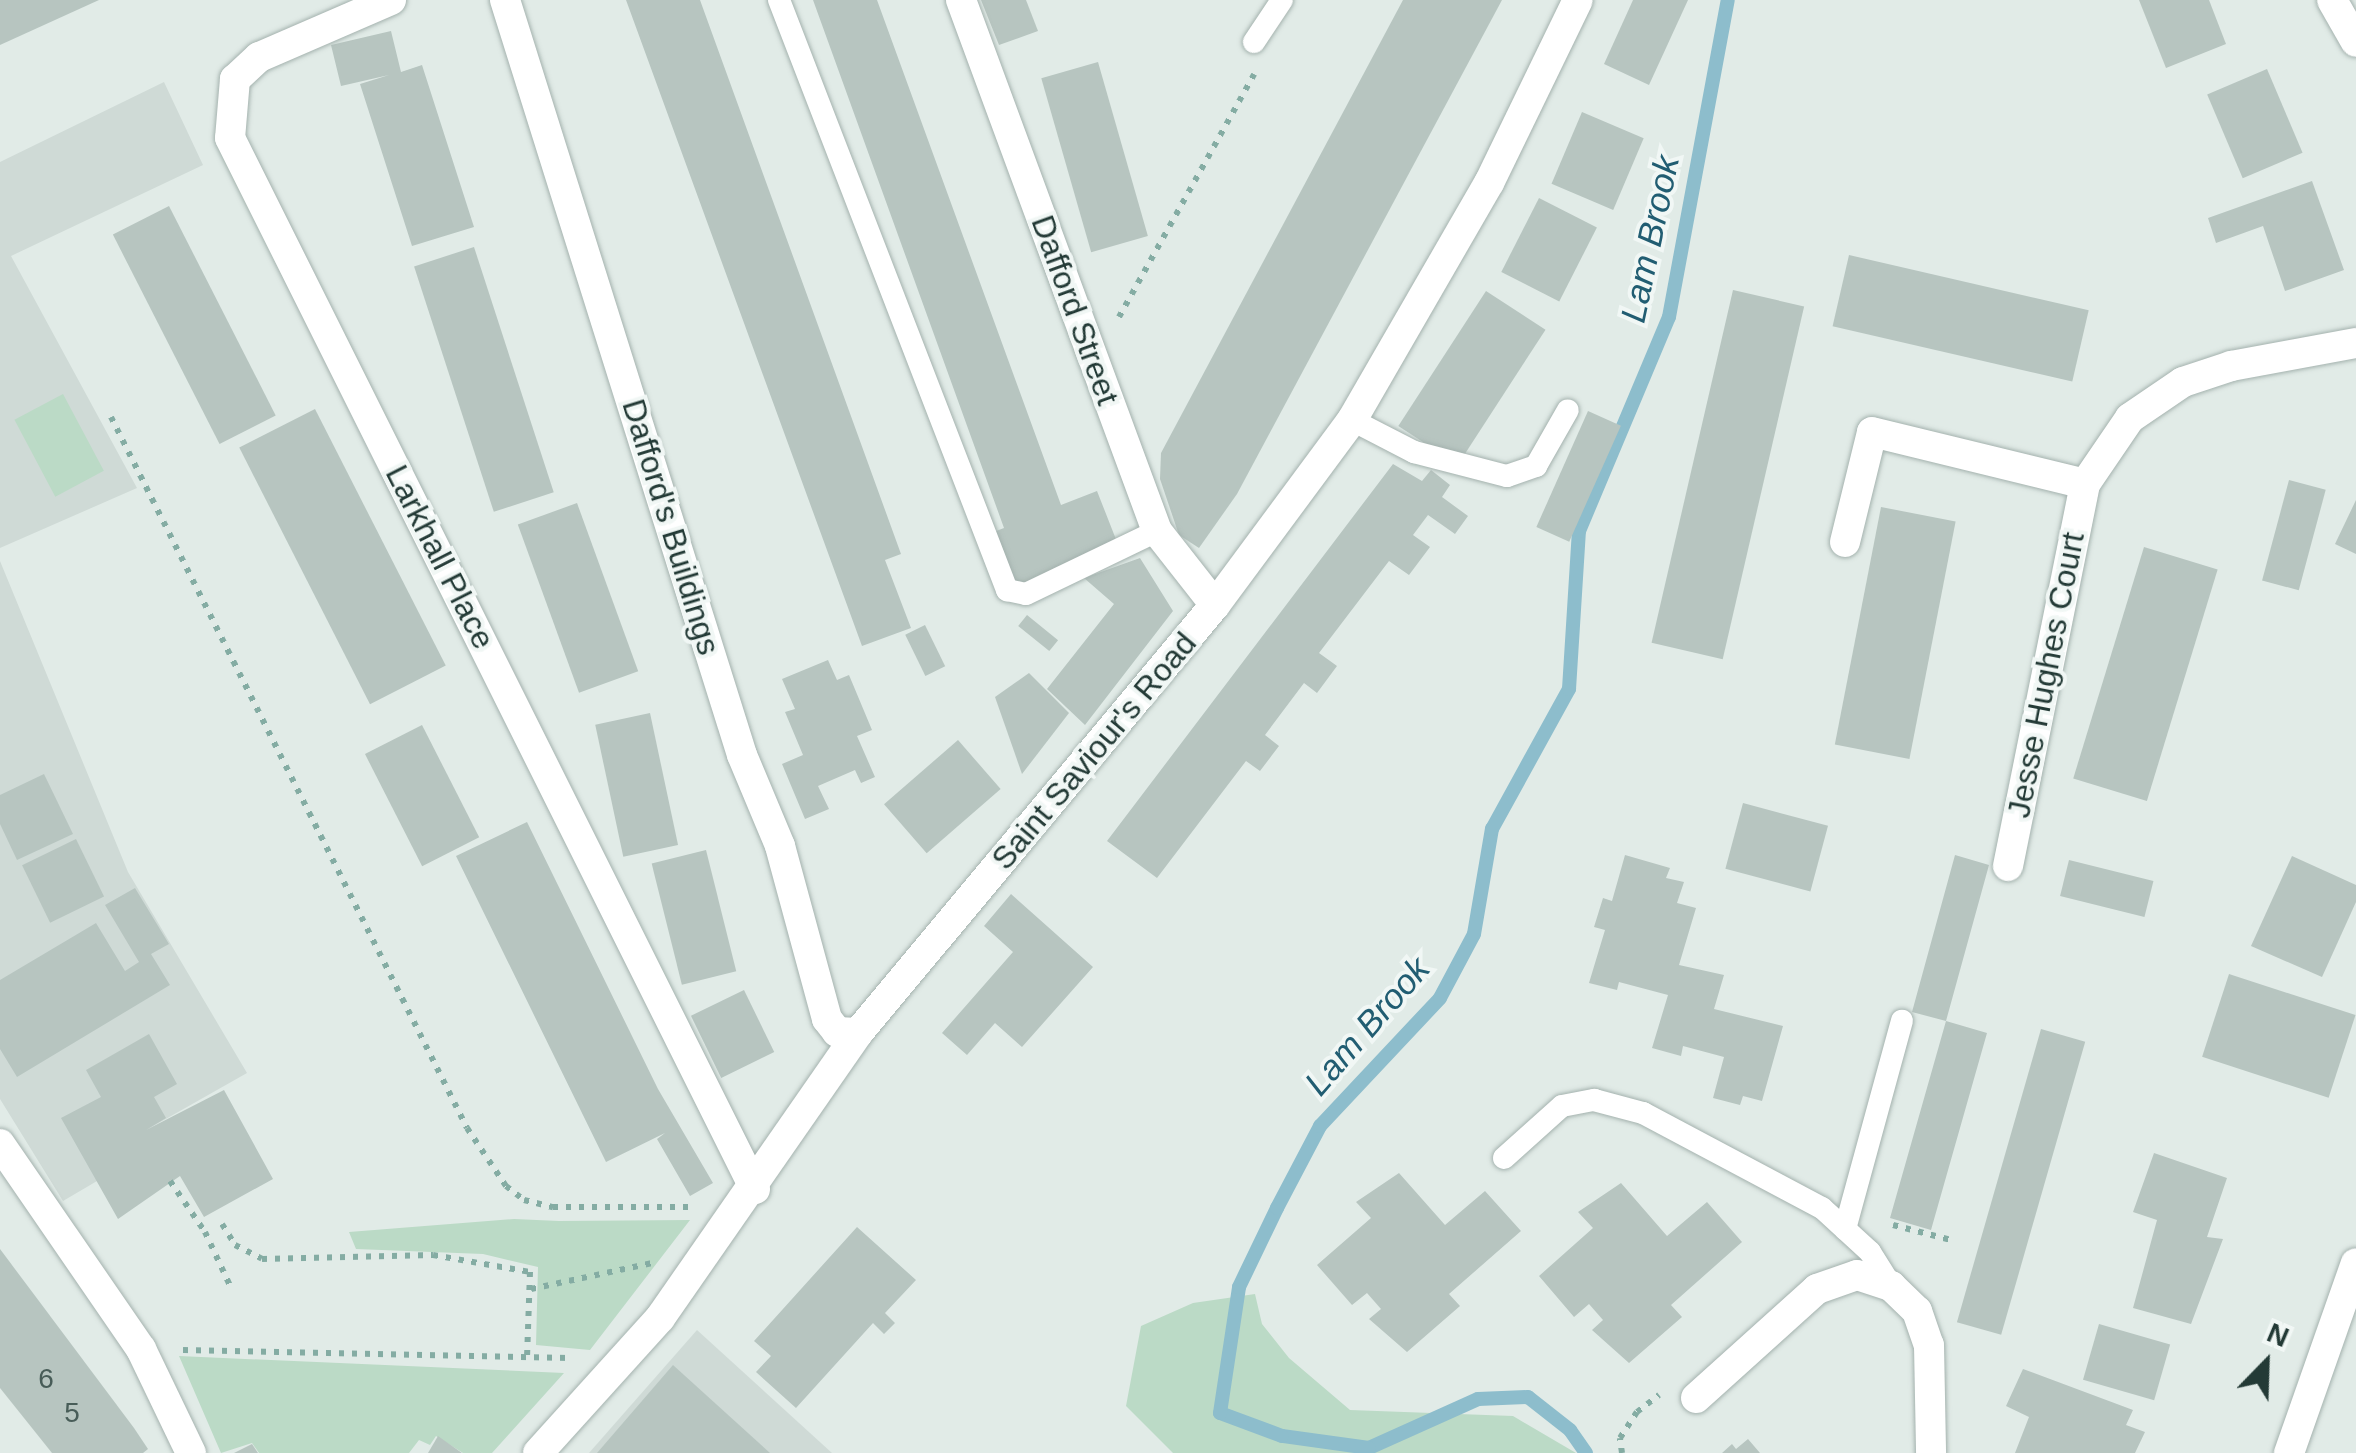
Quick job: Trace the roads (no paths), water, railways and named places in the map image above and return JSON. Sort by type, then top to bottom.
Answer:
[{"type":"street","name":"Larkhall Place","points":[[391,0],[260,57],[235,79],[230,138],[754,1188]]},
{"type":"street","name":"Dafford's Buildings","points":[[505,0],[742,755],[780,846],[827,1019],[837,1032],[858,1033]]},
{"type":"street","name":"Dafford Street","points":[[961,0],[1157,531],[1215,605]]},
{"type":"street","name":"Saint Saviour's Road","points":[[538,1453],[699,1269],[858,1033],[1215,605],[1352,420],[1490,183],[1578,0]]},
{"type":"street","points":[[2332,0],[2356,42]]},
{"type":"street","name":"Jesse Hughes Court","points":[[2008,866],[2084,484],[2130,418],[2183,382],[2231,366],[2356,343]]},
{"type":"street","points":[[1845,542],[1872,432],[2084,484]]},
{"type":"street","points":[[0,1144],[142,1349],[191,1453]]},
{"type":"street","points":[[2289,1453],[2342,1334],[2356,1263]]},
{"type":"street","points":[[1696,1398],[1817,1289],[1857,1275],[1891,1286],[1917,1312],[1929,1345],[1932,1453]]},
{"type":"lane","points":[[779,0],[1007,590],[1026,594],[1157,531]]},
{"type":"lane","points":[[1256,39],[1282,0]]},
{"type":"lane","points":[[1352,420],[1414,452],[1507,476],[1536,466],[1568,410]]},
{"type":"lane","points":[[1845,1229],[1902,1022]]},
{"type":"lane","points":[[1504,1158],[1562,1106],[1594,1100],[1643,1112],[1822,1208],[1845,1229],[1891,1286]]},
{"type":"waterway","name":"Lam Brook","points":[[1586,1453],[1570,1430],[1528,1397],[1478,1399],[1369,1448],[1282,1436],[1220,1413],[1239,1287],[1277,1208],[1320,1126],[1440,998],[1474,934],[1492,829],[1569,689],[1579,531],[1669,317],[1728,0]]}]
